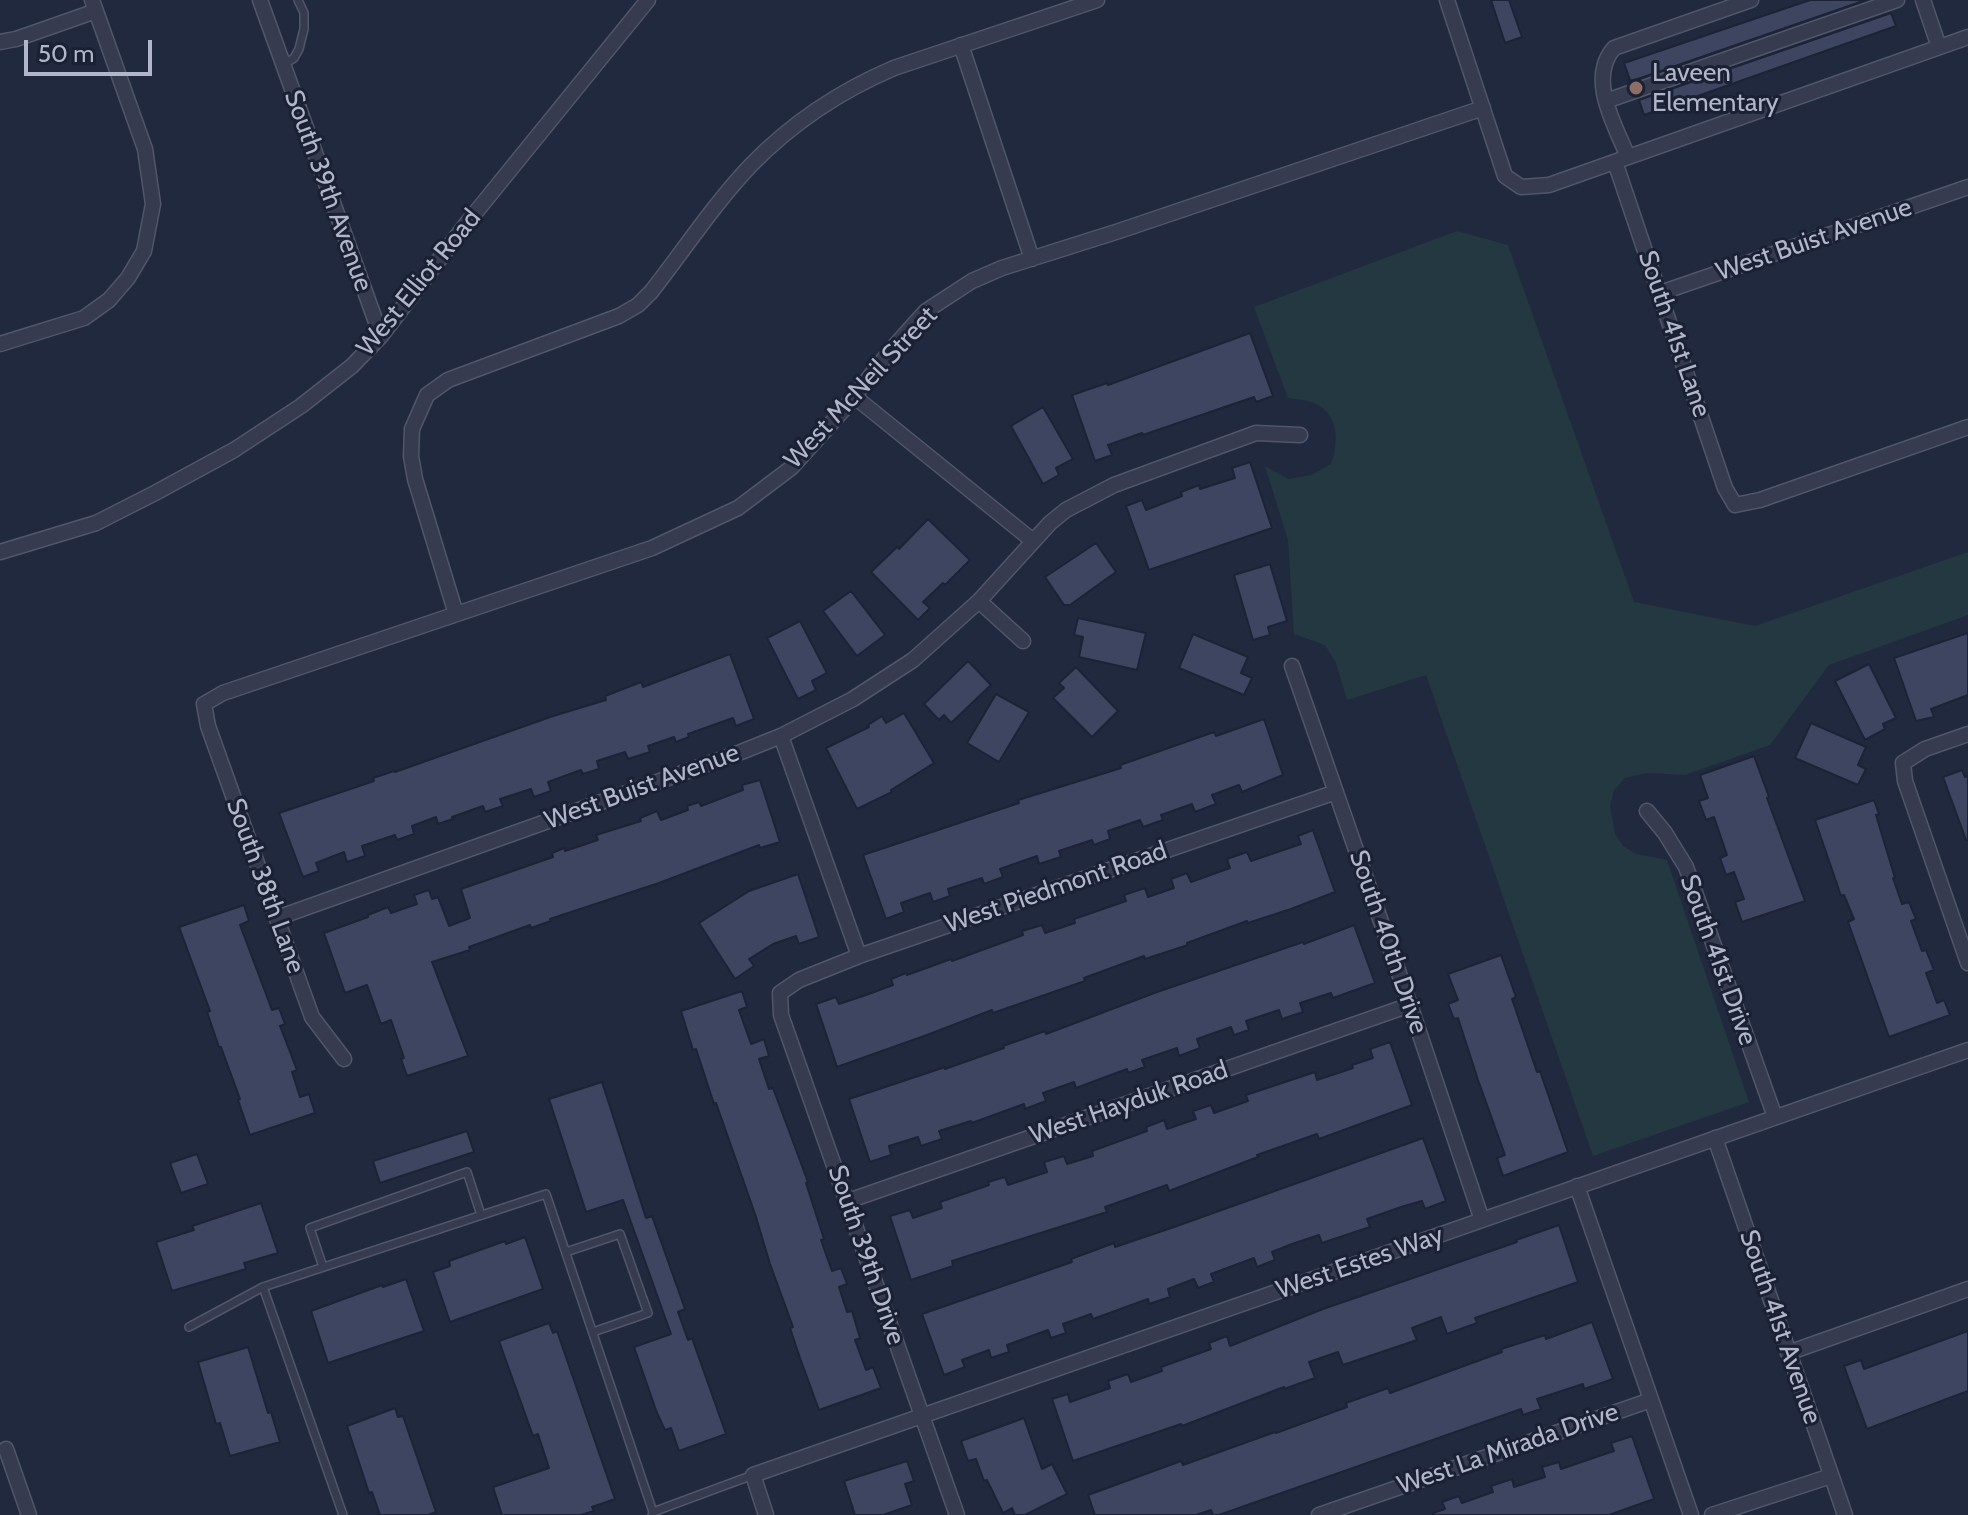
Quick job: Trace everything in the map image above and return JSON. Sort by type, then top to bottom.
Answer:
[{"type":"street","name":"South 39th Avenue","points":[[260,0],[381,336]]},
{"type":"street","name":"West Elliot Road","points":[[0,552],[96,523],[234,450],[301,406],[352,366],[381,336],[467,223],[648,0]]},
{"type":"street","points":[[456,614],[415,479],[411,456],[412,429],[427,395],[448,380],[619,316],[638,305],[752,165],[794,126],[829,101],[865,80],[894,68],[1097,0]]},
{"type":"street","points":[[1447,0],[1505,176],[1521,187],[1549,185],[1968,37]]},
{"type":"street","points":[[1751,0],[1614,48],[1606,57],[1602,77],[1606,101],[1897,0]]},
{"type":"street","points":[[1923,0],[1939,47]]},
{"type":"street","points":[[0,42],[16,39],[94,6],[145,149],[153,204],[144,251],[128,278],[109,300],[84,318],[0,344]]},
{"type":"street","points":[[961,45],[1032,259]]},
{"type":"street","name":"South 41st Lane","points":[[1606,101],[1660,293],[1725,488],[1735,505],[1760,500],[1968,427]]},
{"type":"street","name":"West McNeil Street","points":[[204,704],[223,693],[652,548],[738,508],[791,468],[926,311],[972,281],[1002,268],[1483,108]]},
{"type":"street","name":"West Buist Avenue","points":[[1660,293],[1968,187]]},
{"type":"street","points":[[855,397],[1033,541]]},
{"type":"street","name":"West Buist Avenue","points":[[277,918],[781,736],[853,699],[913,660],[979,601],[1050,523],[1066,510],[1114,485],[1256,433],[1300,435]]},
{"type":"street","points":[[979,601],[1023,641]]},
{"type":"street","name":"South 40th Drive","points":[[1292,666],[1482,1220]]},
{"type":"street","name":"South 38th Lane","points":[[204,704],[208,726],[312,1017],[344,1059]]},
{"type":"street","points":[[1968,734],[1925,749],[1903,763],[1905,781],[1968,963]]},
{"type":"street","points":[[781,736],[859,956]]},
{"type":"street","name":"West Piedmont Road","points":[[780,993],[799,980],[859,956],[1336,792]]},
{"type":"street","name":"South 41st Drive","points":[[1647,811],[1686,867],[1775,1117]]},
{"type":"street","name":"South 39th Drive","points":[[780,993],[781,1015],[957,1515]]},
{"type":"street","name":"West Hayduk Road","points":[[848,1201],[1410,1005]]},
{"type":"street","name":"West Estes Way","points":[[753,1475],[1968,1050]]},
{"type":"street","name":"South 41st Avenue","points":[[1715,1138],[1845,1515]]},
{"type":"street","points":[[1577,1186],[1691,1515]]},
{"type":"street","points":[[1788,1353],[1968,1289]]},
{"type":"street","name":"West La Mirada Drive","points":[[1319,1515],[1651,1400]]},
{"type":"street","points":[[6,1449],[29,1515]]},
{"type":"street","points":[[753,1475],[766,1515]]},
{"type":"street","points":[[1712,1515],[1831,1476]]},
{"type":"lane","points":[[283,65],[294,58],[304,29],[304,13],[298,0]]},
{"type":"lane","points":[[323,1267],[310,1228],[467,1172],[481,1215]]},
{"type":"lane","points":[[189,1327],[263,1287],[546,1194],[653,1514],[753,1475]]},
{"type":"lane","points":[[566,1252],[620,1234],[648,1313],[593,1332]]},
{"type":"lane","points":[[263,1287],[343,1515]]},
{"type":"shaded area","points":[[1457,231],[1508,245],[1634,602],[1755,626],[1968,552],[1968,615],[1829,665],[1770,745],[1685,775],[1648,773],[1625,778],[1614,790],[1610,806],[1615,834],[1623,846],[1636,854],[1667,860],[1749,1102],[1593,1156],[1426,675],[1347,700],[1336,663],[1325,645],[1294,634],[1288,540],[1265,466],[1288,479],[1311,475],[1331,464],[1336,438],[1332,421],[1322,408],[1311,402],[1288,398],[1254,307]]},
{"type":"building","points":[[1491,0],[1509,0],[1522,37],[1505,43]]},
{"type":"building","points":[[1810,0],[1866,0],[1630,80],[1624,63]]},
{"type":"building","points":[[1891,13],[1896,26],[1644,115],[1639,100]]},
{"type":"building","points":[[1250,333],[1273,396],[1256,402],[1254,397],[1108,445],[1112,455],[1095,461],[1072,395]]},
{"type":"building","points":[[1043,407],[1073,459],[1056,468],[1059,475],[1043,484],[1011,426]]},
{"type":"building","points":[[1250,462],[1272,528],[1149,570],[1126,506],[1142,500],[1146,510],[1182,496],[1181,492],[1199,485],[1200,489],[1235,478],[1232,468]]},
{"type":"building","points":[[928,519],[970,560],[923,602],[930,608],[918,620],[871,572]]},
{"type":"building","points":[[1096,543],[1116,572],[1070,605],[1064,605],[1045,577]]},
{"type":"building","points":[[1270,564],[1287,621],[1268,627],[1270,635],[1253,640],[1234,575]]},
{"type":"building","points":[[851,591],[885,635],[857,656],[823,611]]},
{"type":"building","points":[[1078,618],[1146,633],[1137,670],[1079,657],[1083,637],[1074,635]]},
{"type":"building","points":[[800,621],[827,673],[812,681],[816,690],[798,699],[767,638]]},
{"type":"building","points":[[1968,633],[1968,695],[1931,709],[1934,717],[1916,721],[1894,658]]},
{"type":"building","points":[[1193,634],[1248,657],[1241,673],[1252,678],[1244,695],[1179,668]]},
{"type":"building","points":[[730,654],[754,719],[736,726],[733,718],[688,734],[689,737],[676,742],[674,737],[648,746],[650,752],[628,759],[625,752],[597,761],[599,769],[583,774],[581,770],[548,782],[551,791],[534,797],[531,789],[500,799],[503,806],[485,812],[483,806],[438,824],[436,817],[412,826],[414,834],[397,840],[395,835],[362,846],[365,856],[347,862],[344,852],[316,863],[319,871],[303,877],[279,813],[606,700],[605,696],[641,682],[643,687]]},
{"type":"building","points":[[968,661],[991,685],[951,723],[944,715],[939,720],[924,704]]},
{"type":"building","points":[[1869,664],[1896,718],[1883,724],[1885,729],[1865,740],[1835,681]]},
{"type":"building","points":[[1076,667],[1118,711],[1092,737],[1053,698],[1064,688],[1059,683]]},
{"type":"building","points":[[996,694],[1029,712],[999,762],[967,743]]},
{"type":"building","points":[[904,713],[934,763],[892,792],[857,809],[826,748],[869,727],[882,716],[886,723]]},
{"type":"building","points":[[1264,719],[1283,775],[1242,792],[1239,785],[1212,795],[1216,804],[1195,812],[1192,804],[1161,815],[1163,820],[1143,827],[1140,820],[1108,831],[1110,839],[1094,845],[1092,840],[1059,851],[1061,857],[1039,864],[1037,856],[1000,869],[1003,877],[984,884],[982,878],[948,889],[950,896],[933,902],[930,893],[901,903],[904,912],[886,919],[863,855],[1019,803],[1018,800],[1121,768],[1120,765],[1214,732],[1216,736]]},
{"type":"building","points":[[1811,723],[1866,747],[1858,765],[1866,769],[1858,785],[1795,758]]},
{"type":"building","points":[[1754,756],[1805,901],[1742,922],[1735,902],[1744,899],[1734,872],[1726,875],[1720,858],[1727,855],[1714,817],[1706,820],[1699,801],[1708,798],[1700,775]]},
{"type":"building","points":[[1962,770],[1965,777],[1968,776],[1968,840],[1943,777]]},
{"type":"building","points":[[760,780],[780,842],[760,848],[759,845],[432,962],[468,1056],[407,1076],[391,1020],[381,1024],[367,985],[345,993],[324,933],[388,907],[391,913],[417,904],[414,895],[429,890],[432,899],[438,897],[449,926],[470,918],[461,889],[553,857],[552,853],[564,848],[565,851],[598,840],[596,835],[641,821],[640,818],[657,811],[661,820],[688,810],[687,806],[699,802],[701,806],[743,790],[742,785]]},
{"type":"building","points":[[1874,800],[1902,904],[1909,902],[1916,919],[1911,921],[1922,951],[1926,950],[1934,970],[1926,973],[1937,1003],[1944,1000],[1950,1015],[1889,1037],[1848,922],[1854,919],[1844,895],[1841,896],[1815,820]]},
{"type":"building","points":[[1313,830],[1335,892],[1247,921],[1188,945],[1145,959],[1144,956],[1084,978],[1085,981],[993,1013],[992,1010],[837,1067],[816,1004],[836,997],[839,1004],[866,995],[893,985],[891,979],[1023,935],[1022,931],[1042,925],[1045,933],[1075,923],[1074,919],[1126,901],[1124,895],[1145,888],[1148,897],[1174,888],[1171,879],[1187,873],[1191,882],[1230,868],[1227,859],[1247,852],[1251,861],[1301,844],[1298,836]]},
{"type":"building","points":[[798,874],[819,937],[799,944],[796,936],[773,944],[749,959],[754,966],[735,979],[699,923],[749,891]]},
{"type":"building","points":[[244,905],[249,921],[240,925],[272,1010],[279,1008],[285,1024],[280,1026],[297,1070],[292,1072],[300,1097],[309,1094],[315,1113],[250,1135],[179,927]]},
{"type":"building","points":[[1354,925],[1375,983],[1333,998],[1331,993],[1300,1003],[1303,1012],[1282,1019],[1279,1010],[1246,1021],[1249,1030],[1234,1035],[1231,1027],[1197,1039],[1200,1048],[1179,1056],[1177,1048],[1142,1060],[1145,1067],[1128,1073],[1127,1069],[1076,1088],[1074,1082],[1043,1093],[1046,1101],[1025,1109],[1024,1104],[939,1131],[942,1139],[921,1146],[918,1137],[889,1146],[891,1155],[870,1162],[849,1099],[945,1069],[1045,1031],[1046,1034],[1157,992]]},
{"type":"building","points":[[1501,955],[1516,997],[1512,999],[1568,1152],[1503,1176],[1497,1158],[1505,1155],[1458,1018],[1454,1019],[1448,1004],[1458,1000],[1448,974]]},
{"type":"building","points":[[742,991],[747,1007],[739,1010],[751,1044],[764,1039],[769,1056],[759,1059],[769,1089],[773,1088],[808,1182],[824,1239],[821,1240],[832,1271],[841,1268],[847,1284],[839,1287],[847,1312],[852,1311],[860,1338],[855,1340],[866,1370],[873,1367],[881,1388],[819,1410],[755,1214],[681,1011]]},
{"type":"building","points":[[1390,1042],[1412,1105],[1319,1139],[1317,1134],[1257,1155],[1169,1191],[1167,1185],[1105,1207],[1107,1212],[952,1261],[953,1266],[911,1280],[890,1216],[910,1210],[913,1218],[942,1208],[940,1202],[989,1185],[988,1182],[1005,1177],[1008,1185],[1047,1172],[1044,1162],[1064,1156],[1067,1164],[1093,1156],[1092,1151],[1147,1131],[1146,1127],[1164,1120],[1167,1129],[1196,1119],[1193,1111],[1211,1105],[1214,1113],[1248,1101],[1246,1095],[1315,1072],[1317,1080],[1353,1068],[1352,1065],[1373,1058],[1370,1049]]},
{"type":"building","points":[[602,1082],[646,1218],[652,1216],[685,1309],[678,1312],[688,1340],[692,1338],[726,1434],[679,1451],[671,1428],[665,1430],[657,1413],[634,1347],[671,1334],[623,1200],[586,1212],[549,1099]]},
{"type":"building","points":[[467,1131],[474,1152],[380,1183],[373,1161]]},
{"type":"building","points":[[1423,1138],[1446,1201],[1425,1209],[1422,1201],[1401,1207],[1367,1219],[1370,1227],[1322,1243],[1319,1235],[1292,1244],[1272,1252],[1275,1260],[1257,1267],[1254,1258],[1211,1274],[1214,1282],[1198,1288],[1194,1279],[1168,1289],[1170,1297],[1149,1304],[1148,1299],[1093,1319],[1091,1314],[1063,1324],[1066,1333],[1051,1338],[1048,1330],[1007,1345],[1009,1352],[991,1358],[989,1350],[962,1360],[965,1367],[944,1375],[922,1314],[1072,1262],[1071,1259],[1114,1243],[1115,1247],[1174,1227]]},
{"type":"building","points":[[197,1154],[208,1184],[181,1193],[170,1163]]},
{"type":"building","points":[[261,1203],[278,1253],[244,1263],[246,1269],[172,1291],[156,1242],[194,1230],[192,1226]]},
{"type":"building","points":[[1559,1225],[1578,1282],[1475,1318],[1477,1323],[1447,1334],[1441,1317],[1412,1328],[1417,1340],[1343,1365],[1338,1352],[1309,1362],[1315,1378],[1073,1461],[1052,1399],[1068,1394],[1070,1402],[1110,1388],[1108,1381],[1128,1374],[1131,1382],[1162,1371],[1161,1367],[1211,1349],[1209,1343],[1227,1336],[1230,1346],[1323,1309]]},
{"type":"building","points":[[525,1237],[543,1289],[450,1322],[433,1272],[450,1266],[449,1261]]},
{"type":"building","points":[[406,1279],[424,1331],[328,1363],[311,1311]]},
{"type":"building","points":[[1592,1322],[1613,1379],[1584,1389],[1583,1384],[1537,1399],[1541,1409],[1523,1415],[1521,1409],[1219,1515],[1213,1515],[1211,1510],[1196,1515],[1095,1515],[1088,1495],[1181,1461],[1183,1465],[1276,1433],[1388,1388],[1390,1393],[1502,1352],[1501,1349],[1545,1335],[1546,1339]]},
{"type":"building","points":[[549,1323],[553,1333],[557,1331],[615,1499],[592,1507],[594,1511],[581,1515],[502,1515],[493,1487],[549,1468],[538,1434],[533,1436],[499,1341]]},
{"type":"building","points":[[1968,1331],[1968,1391],[1867,1429],[1844,1366],[1861,1360],[1864,1369]]},
{"type":"building","points":[[248,1347],[280,1442],[230,1456],[220,1423],[216,1424],[198,1362]]},
{"type":"building","points":[[395,1408],[398,1417],[403,1416],[436,1512],[428,1515],[380,1515],[372,1492],[369,1493],[347,1426]]},
{"type":"building","points":[[1024,1418],[1042,1469],[1052,1464],[1067,1494],[1025,1515],[1015,1515],[1012,1508],[1003,1513],[987,1480],[984,1481],[976,1459],[968,1461],[961,1441]]},
{"type":"building","points":[[1632,1436],[1654,1499],[1609,1515],[1433,1513],[1445,1509],[1442,1502],[1459,1496],[1462,1503],[1493,1492],[1491,1486],[1512,1479],[1514,1487],[1545,1477],[1542,1467],[1559,1462],[1561,1469],[1614,1451],[1611,1443]]},
{"type":"building","points":[[907,1461],[914,1481],[905,1484],[912,1505],[883,1515],[855,1515],[844,1481]]},
{"type":"place","name":"Laveen Elementary","points":[[1636,88]]}]
